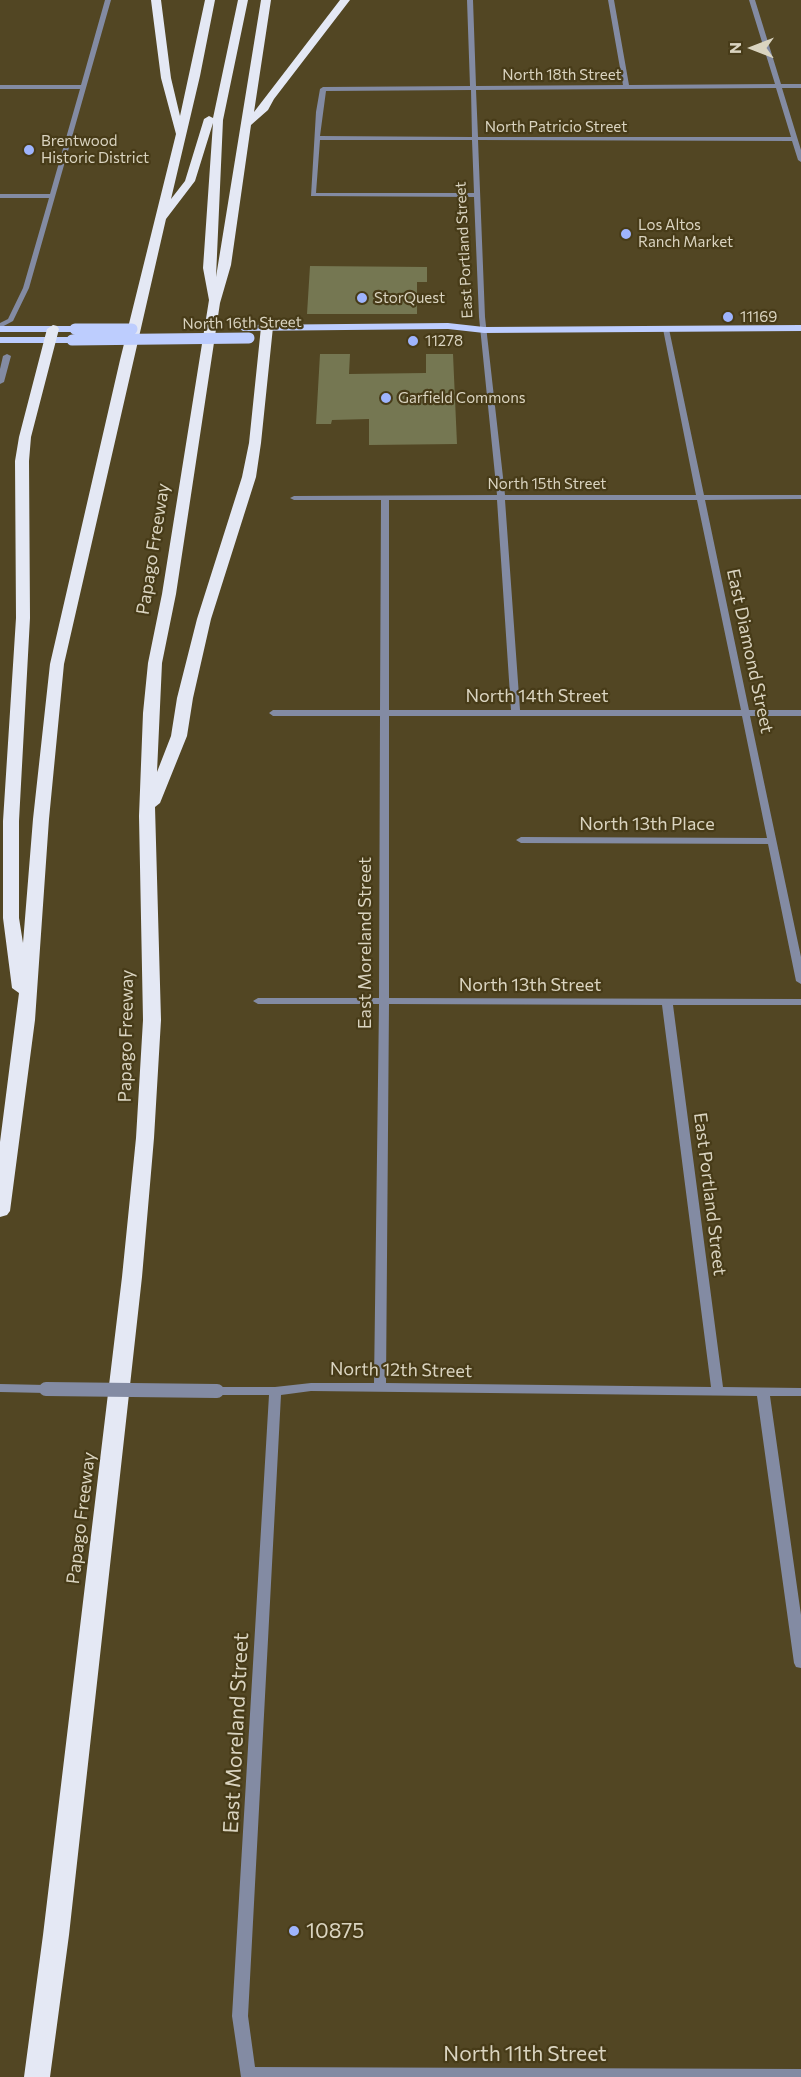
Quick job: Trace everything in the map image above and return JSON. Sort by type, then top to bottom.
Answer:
[{"type":"highway","points":[[0,1211],[26,1020],[41,819],[57,664],[195,76],[210,0]]},
{"type":"highway","points":[[214,303],[209,268],[214,158],[234,0]]},
{"type":"highway","points":[[159,222],[190,182],[224,72],[243,0]]},
{"type":"highway","name":"Papago Freeway","points":[[37,2077],[56,1935],[132,1277],[145,1138],[152,1020],[147,816],[155,663],[169,594],[214,303],[225,265],[266,0]]},
{"type":"highway","points":[[312,43],[333,0]]},
{"type":"highway","points":[[245,126],[264,108],[345,0]]},
{"type":"highway","points":[[155,3],[166,78],[180,134]]},
{"type":"highway","points":[[147,816],[179,736],[185,698],[204,619],[249,477],[267,332]]},
{"type":"highway","points":[[26,1020],[11,918],[11,821],[23,618],[21,486],[25,437],[51,334]]},
{"type":"main road","name":"North 16th Street","points":[[0,327],[51,334]]},
{"type":"main road","name":"North 16th Street","points":[[74,334],[243,328],[267,332],[453,336],[484,330],[801,328]]},
{"type":"main road","name":"North 16th Street","points":[[0,340],[51,334],[249,338],[267,332]]},
{"type":"street","points":[[0,327],[13,317],[26,288],[108,0]]},
{"type":"street","name":"East Portland Street","points":[[470,0],[484,330],[501,497],[516,713]]},
{"type":"street","points":[[611,0],[626,87]]},
{"type":"street","points":[[752,0],[801,160]]},
{"type":"street","name":"North 18th Street","points":[[317,138],[323,89],[334,87],[801,86]]},
{"type":"street","points":[[0,87],[84,87]]},
{"type":"street","points":[[317,138],[313,195],[477,195]]},
{"type":"street","name":"North Patricio Street","points":[[317,138],[794,139]]},
{"type":"street","points":[[0,196],[52,196]]},
{"type":"street","name":"East Diamond Street","points":[[666,329],[801,981]]},
{"type":"street","points":[[0,382],[7,357]]},
{"type":"street","name":"North 15th Street","points":[[294,498],[801,497]]},
{"type":"street","name":"East Moreland Street","points":[[380,1388],[384,1001],[385,498]]},
{"type":"street","name":"North 14th Street","points":[[273,713],[801,713]]},
{"type":"street","name":"North 13th Place","points":[[521,840],[773,841]]},
{"type":"street","name":"North 13th Street","points":[[258,1001],[801,1002]]},
{"type":"street","name":"East Portland Street","points":[[667,1002],[718,1392]]},
{"type":"street","name":"North 12th Street","points":[[0,1388],[275,1391],[311,1387],[801,1392]]},
{"type":"street","name":"East Moreland Street","points":[[249,2075],[240,2016],[275,1391]]},
{"type":"street","points":[[763,1392],[801,1663]]},
{"type":"street","name":"North 11th Street","points":[[249,2075],[801,2076]]},
{"type":"building","name":"StorQuest","points":[[310,266],[427,267],[427,282],[417,282],[417,314],[307,314]]},
{"type":"building","name":"Garfield Commons","points":[[320,354],[350,354],[349,374],[426,373],[426,354],[453,354],[457,444],[369,445],[369,419],[332,420],[331,424],[316,424]]},
{"type":"place","name":"Brentwood Historic District","points":[[29,150]]},
{"type":"place","name":"Los Altos Ranch Market","points":[[626,234]]},
{"type":"place","name":"StorQuest","points":[[362,298]]},
{"type":"place","name":"11169","points":[[728,317]]},
{"type":"place","name":"11278","points":[[413,341]]},
{"type":"place","name":"Garfield Commons","points":[[386,398]]},
{"type":"place","name":"10875","points":[[294,1931]]}]
